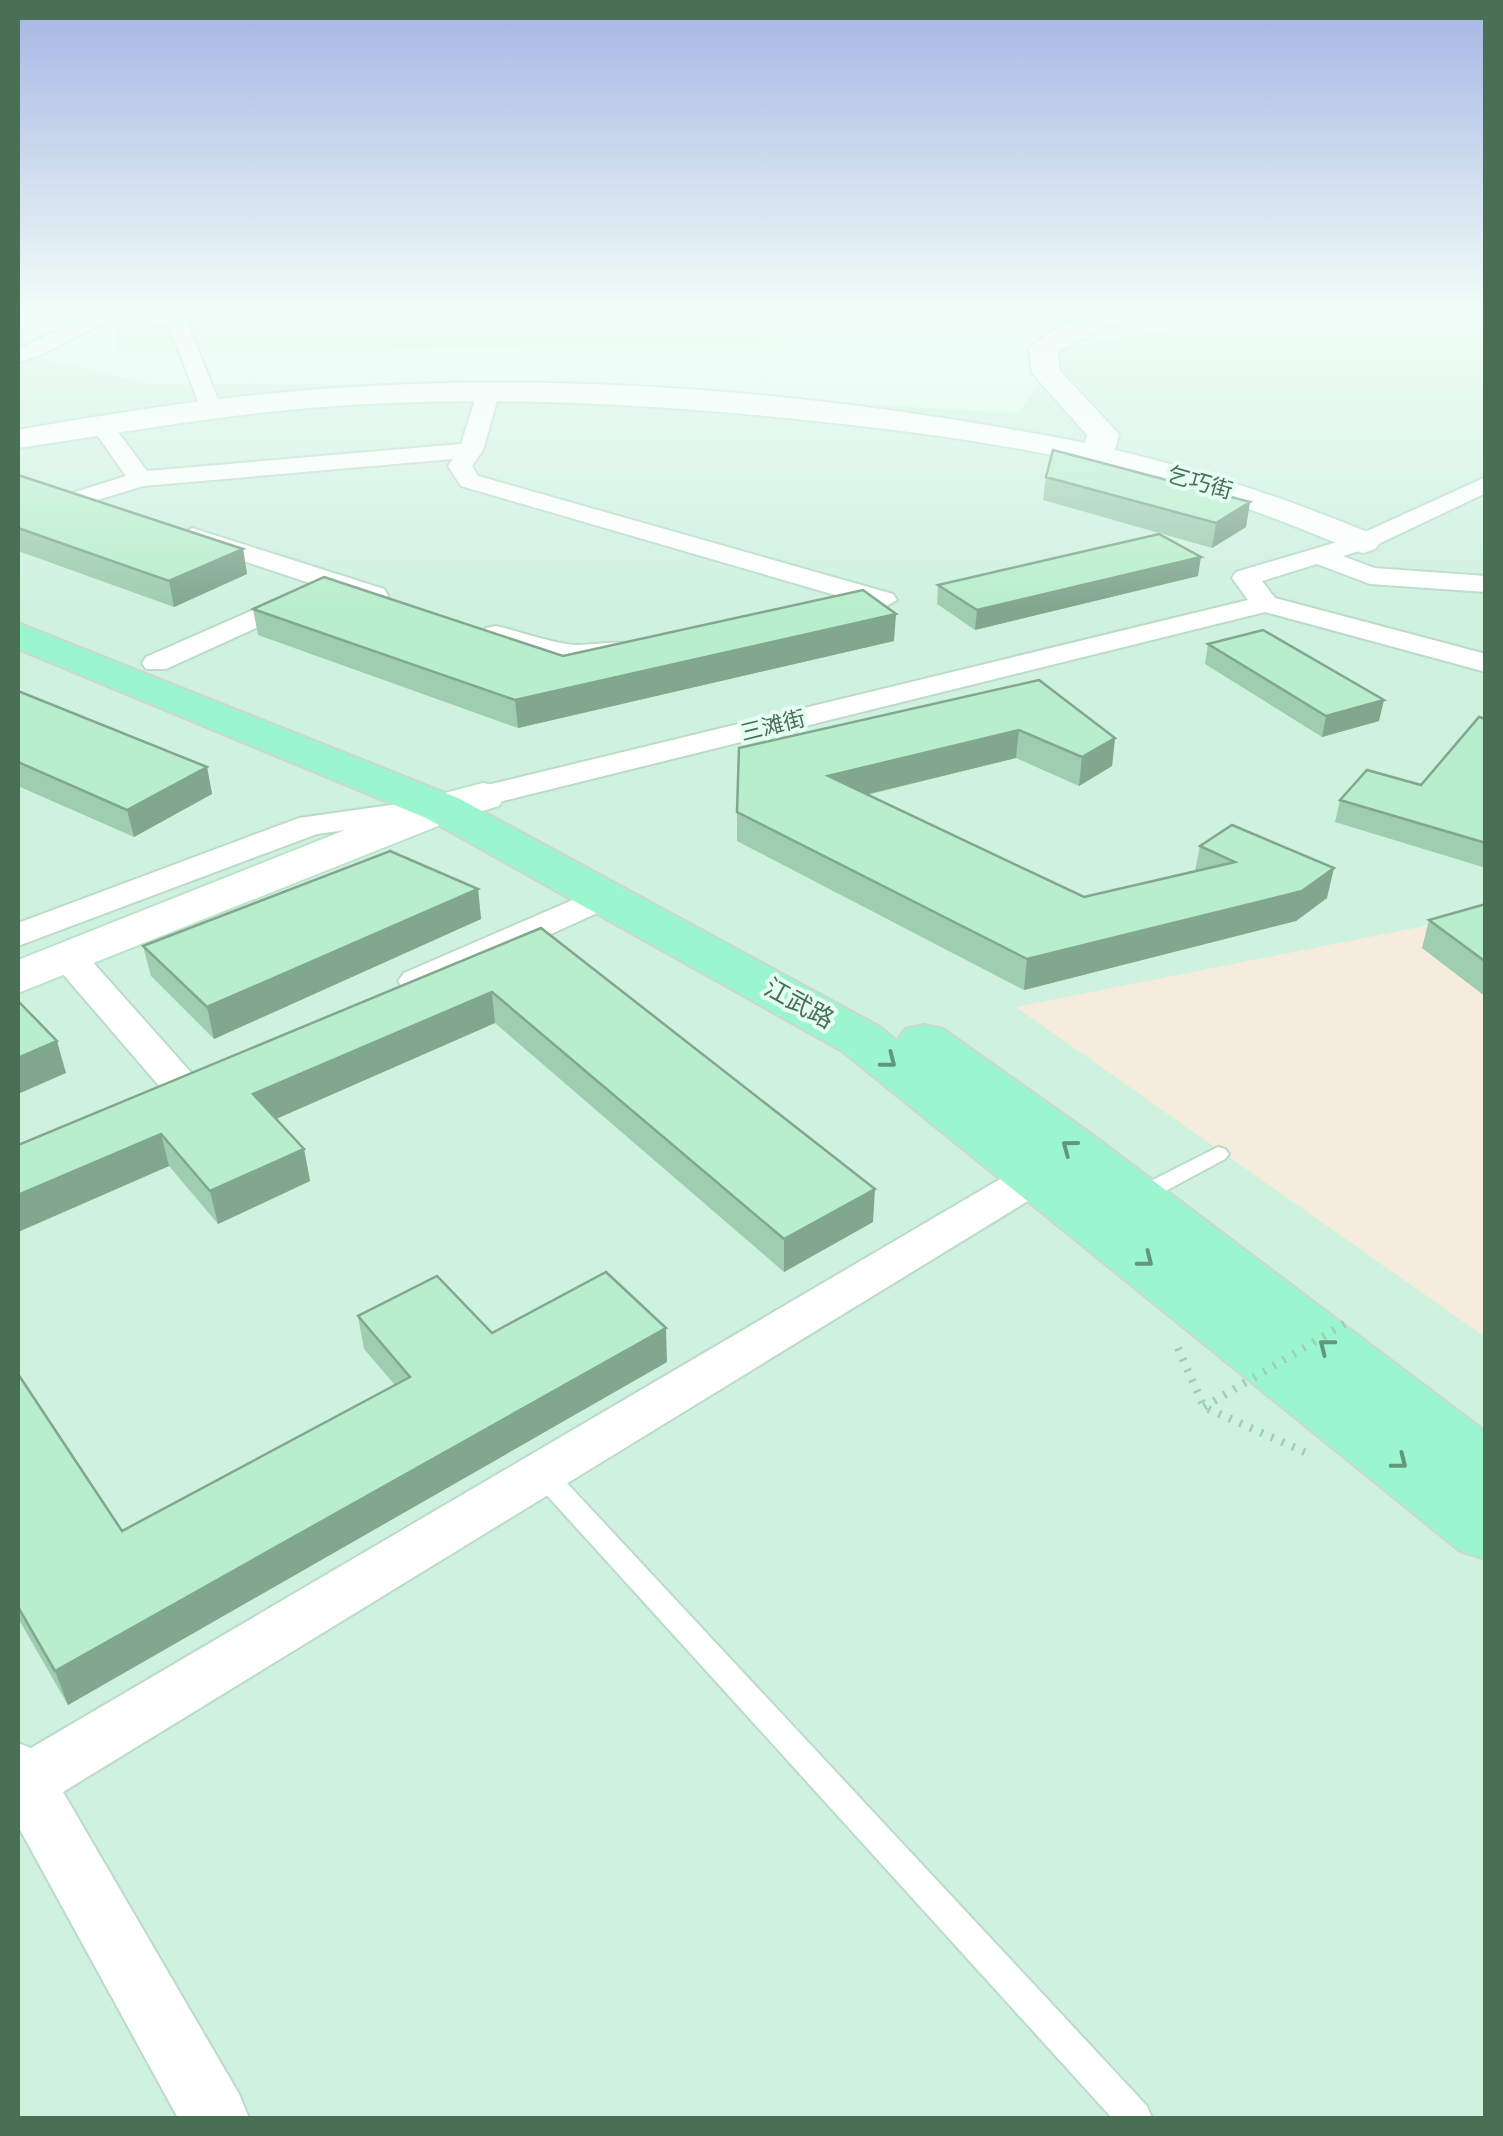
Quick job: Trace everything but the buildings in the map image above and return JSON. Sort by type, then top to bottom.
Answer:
[{"type":"main road","name":"江武路","points":[[18,610],[156,664],[462,802],[895,1021],[1136,1198],[1486,1471]]},
{"type":"main road","name":"江武路","points":[[18,635],[462,802],[605,897],[861,1038],[1486,1530]]},
{"type":"street","name":"乞巧街","points":[[18,439],[225,408]]},
{"type":"street","points":[[484,408],[471,450],[460,466],[470,481],[883,600],[824,610]]},
{"type":"street","name":"乞巧街","points":[[769,408],[934,425],[1097,456],[1258,500],[1363,542]]},
{"type":"street","points":[[1078,408],[1103,434],[1097,456]]},
{"type":"street","points":[[101,425],[140,480]]},
{"type":"street","points":[[115,511],[78,499],[140,480],[471,450]]},
{"type":"street","points":[[1486,484],[1363,542],[1245,578],[1265,604],[1486,663]]},
{"type":"street","points":[[170,529],[409,606]]},
{"type":"street","points":[[1319,556],[1370,576],[1486,584]]},
{"type":"street","points":[[156,664],[334,582]]},
{"type":"street","name":"三滩街","points":[[18,978],[462,802],[1265,604]]},
{"type":"street","points":[[466,624],[570,654],[602,654],[650,643]]},
{"type":"street","points":[[18,935],[311,825],[462,802]]},
{"type":"street","points":[[376,1000],[605,897]]},
{"type":"street","points":[[69,958],[199,1078],[145,1102]]},
{"type":"street","points":[[215,2118],[20,1780],[1039,1176]]},
{"type":"lane","points":[[1136,1198],[1218,1154]]},
{"type":"lane","points":[[542,1473],[1135,2118]]},
{"type":"path","points":[[1204,1408],[1351,1320]]},
{"type":"shaded area","points":[[18,408],[926,408],[1019,413],[1023,408],[1485,408],[1485,2118],[18,2118]]},
{"type":"shaded area","points":[[1485,914],[1485,1337],[1016,1007]]}]
